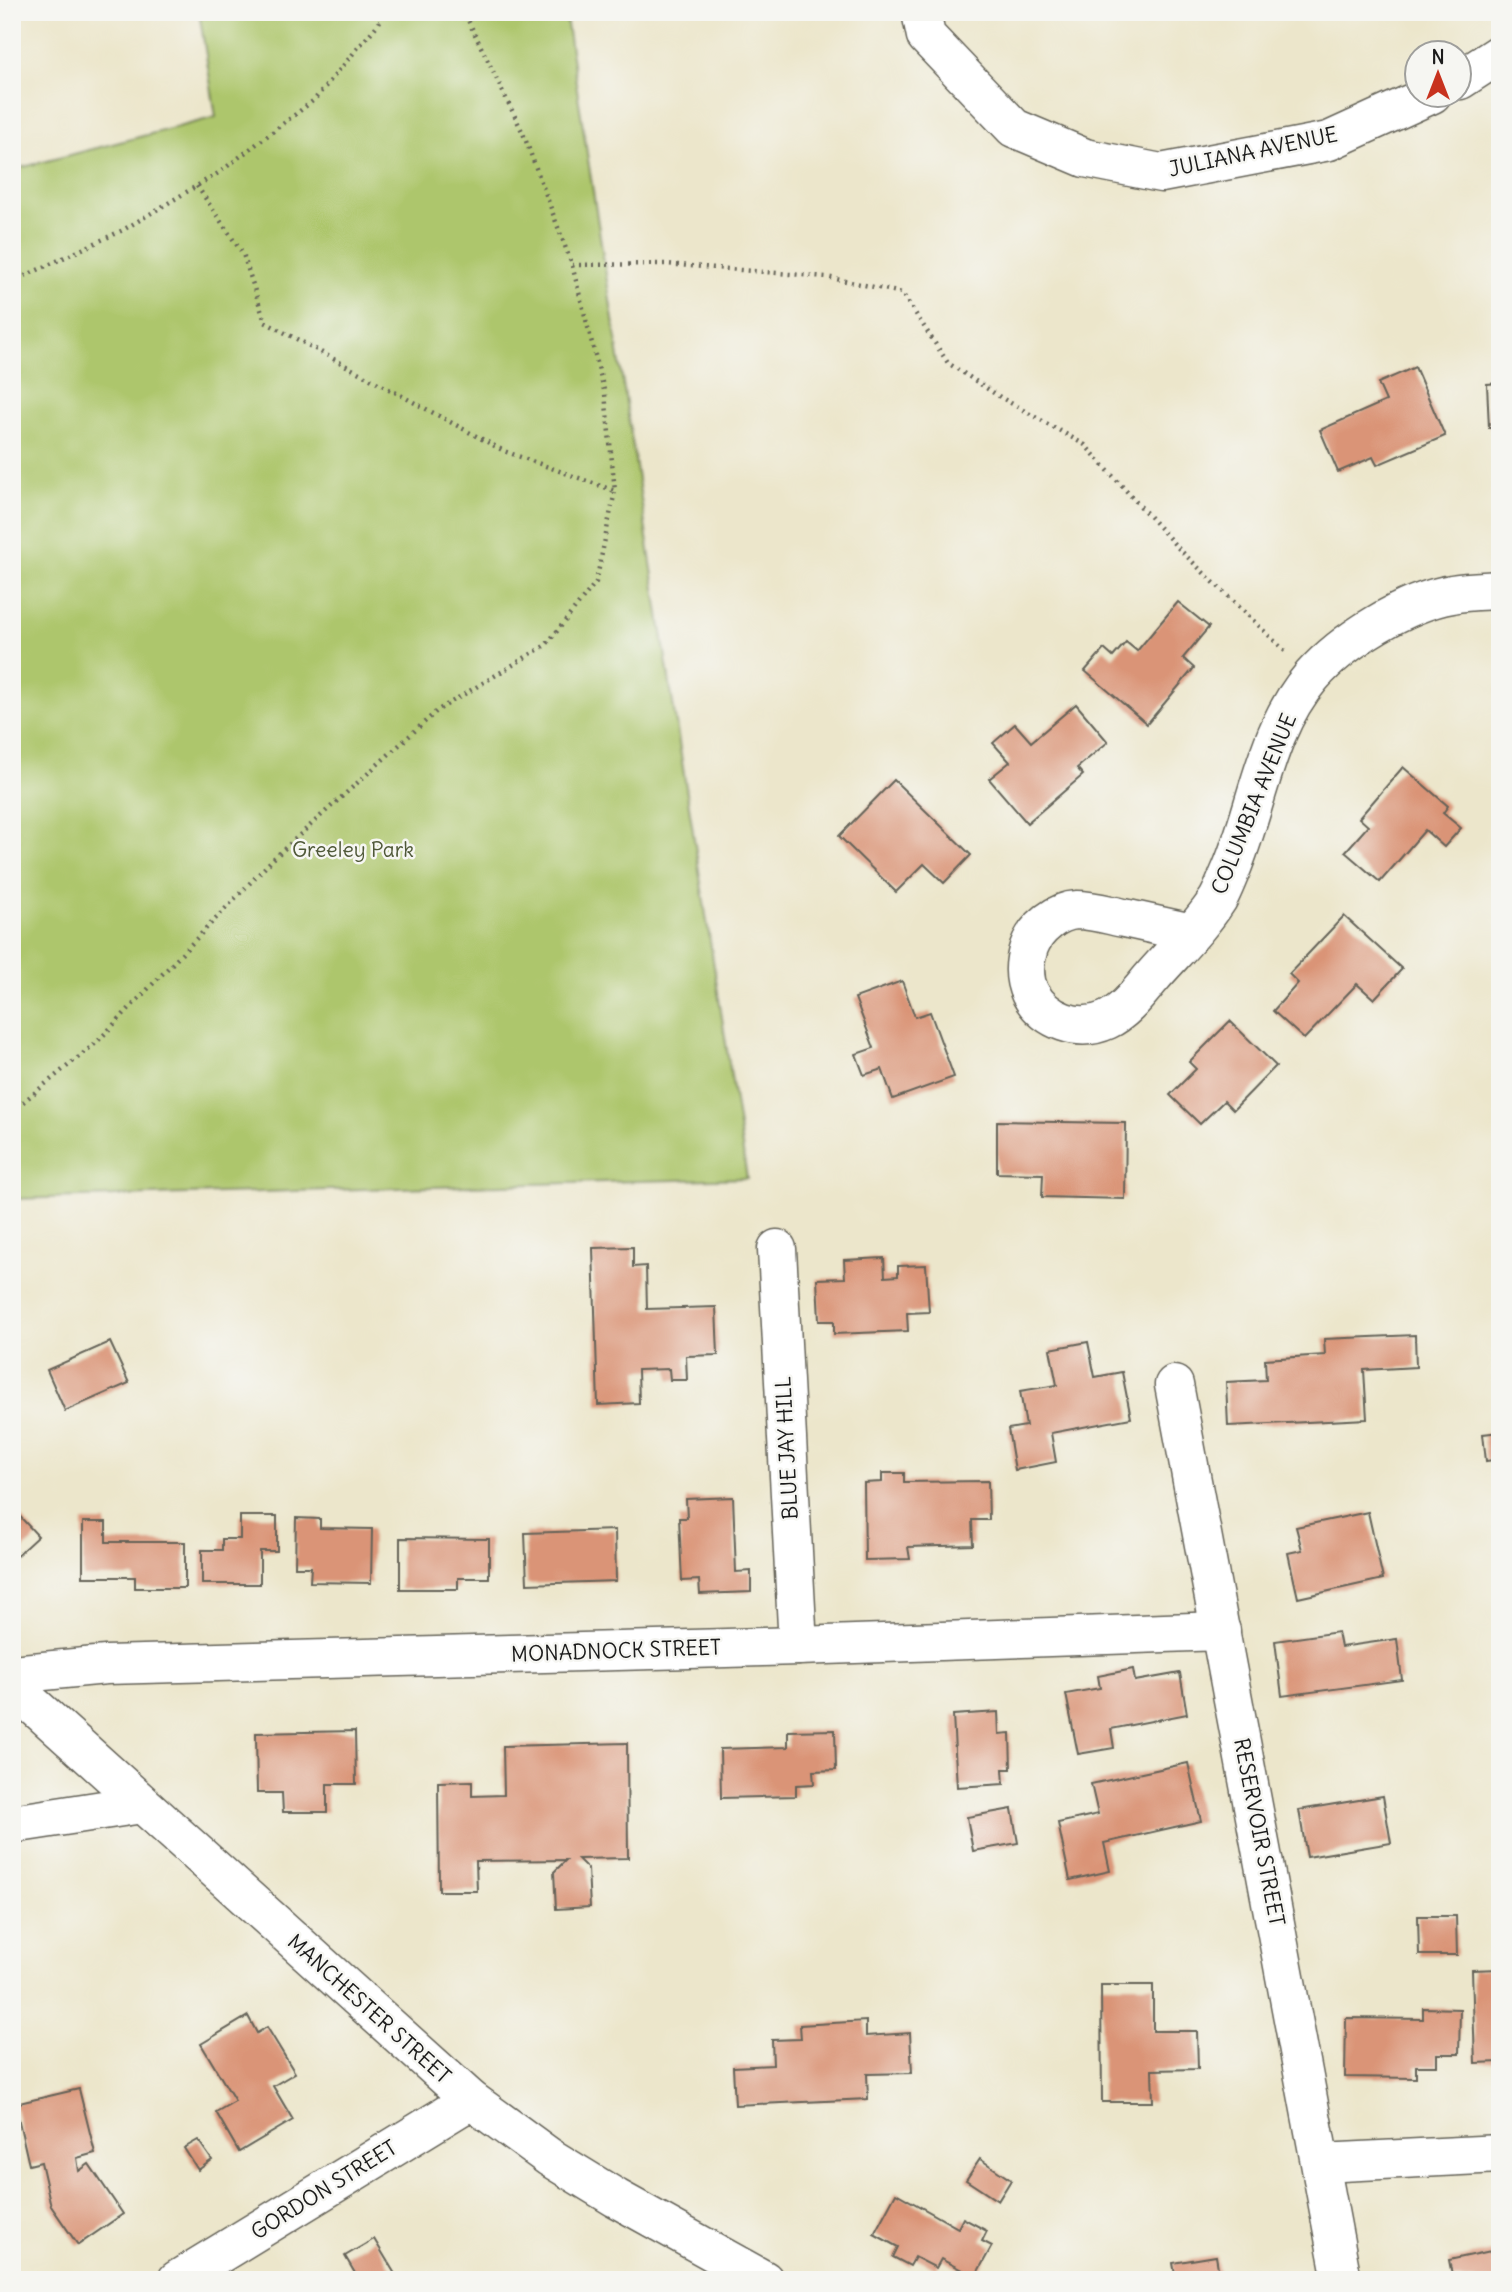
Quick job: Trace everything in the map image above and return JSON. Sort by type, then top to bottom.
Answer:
[{"type":"street","name":"JULIANA AVENUE","points":[[921,12],[926,36],[1014,128],[1085,158],[1161,173],[1329,141],[1404,107]]},
{"type":"street","points":[[1474,71],[1500,54]]},
{"type":"street","name":"COLUMBIA AVENUE","points":[[1192,933],[1219,898],[1242,842],[1259,781],[1282,722],[1311,677],[1338,651],[1370,628],[1408,608],[1451,594],[1500,590]]},
{"type":"street","name":"BLUE JAY HILL","points":[[777,1249],[798,1646]]},
{"type":"street","name":"RESERVOIR STREET","points":[[1174,1385],[1342,2280]]},
{"type":"street","name":"MONADNOCK STREET","points":[[12,1674],[106,1665],[798,1646],[1221,1630]]},
{"type":"street","name":"MANCHESTER STREET","points":[[12,1686],[471,2100],[549,2157],[764,2280]]},
{"type":"street","points":[[12,1824],[142,1804]]},
{"type":"street","name":"GORDON STREET","points":[[177,2280],[228,2267],[471,2100]]},
{"type":"street","points":[[1321,2163],[1500,2154]]},
{"type":"path","points":[[12,282],[123,230],[220,172],[314,100],[379,23],[385,12]]},
{"type":"path","points":[[12,1111],[96,1043],[274,859],[438,710],[546,645],[596,582],[615,491],[606,394],[572,265],[523,133],[467,18],[467,12]]},
{"type":"path","points":[[197,186],[243,254],[265,322],[504,451],[615,491]]},
{"type":"path","points":[[572,265],[666,264],[827,277],[902,293],[948,363],[1000,397],[1085,445],[1177,547],[1311,677]]},
{"type":"green space","name":"Greeley Park","points":[[199,12],[565,12],[747,1178],[12,1199],[12,170],[216,117]]},
{"type":"building","points":[[1415,367],[1445,436],[1377,465],[1373,457],[1338,472],[1320,430],[1386,401],[1378,383]]},
{"type":"building","points":[[1500,383],[1500,428],[1489,428],[1487,384]]},
{"type":"building","points":[[1178,602],[1209,627],[1183,658],[1194,668],[1147,724],[1085,671],[1104,649],[1113,657],[1126,642],[1137,651]]},
{"type":"building","points":[[1497,686],[1500,686],[1500,775],[1495,775]]},
{"type":"building","points":[[1076,704],[1108,742],[1077,768],[1083,775],[1027,823],[989,779],[1010,762],[993,743],[1015,724],[1031,742]]},
{"type":"building","points":[[1403,767],[1448,806],[1443,813],[1461,828],[1444,847],[1425,830],[1380,882],[1345,852],[1368,826],[1359,818]]},
{"type":"building","points":[[894,780],[971,855],[944,883],[924,864],[896,892],[839,836]]},
{"type":"building","points":[[1344,916],[1402,969],[1374,999],[1357,984],[1304,1039],[1273,1011],[1298,983],[1289,974]]},
{"type":"building","points":[[902,981],[915,1017],[930,1012],[954,1077],[893,1099],[882,1069],[864,1075],[856,1054],[874,1048],[855,998]]},
{"type":"building","points":[[1230,1021],[1276,1066],[1233,1110],[1224,1101],[1200,1124],[1170,1095],[1196,1069],[1189,1062]]},
{"type":"building","points":[[997,1121],[1126,1123],[1125,1199],[1042,1197],[1043,1174],[997,1173]]},
{"type":"building","points":[[633,1247],[633,1267],[646,1266],[647,1309],[716,1307],[718,1355],[686,1356],[687,1380],[670,1380],[669,1369],[638,1370],[639,1403],[598,1405],[593,1248]]},
{"type":"building","points":[[884,1258],[885,1277],[898,1276],[898,1266],[926,1265],[929,1312],[907,1313],[908,1331],[834,1334],[834,1321],[819,1321],[817,1279],[845,1278],[844,1260]]},
{"type":"building","points":[[1415,1335],[1416,1367],[1364,1370],[1367,1419],[1228,1426],[1226,1382],[1266,1380],[1265,1359],[1325,1355],[1324,1339]]},
{"type":"building","points":[[110,1342],[129,1383],[65,1411],[47,1370]]},
{"type":"building","points":[[1088,1342],[1095,1377],[1122,1372],[1131,1418],[1051,1433],[1056,1462],[1015,1470],[1008,1429],[1026,1426],[1020,1391],[1057,1385],[1050,1349]]},
{"type":"building","points":[[1500,1432],[1500,1459],[1486,1461],[1483,1434]]},
{"type":"building","points":[[882,1473],[904,1473],[904,1482],[988,1481],[989,1520],[972,1520],[973,1545],[908,1547],[910,1559],[865,1560],[864,1483],[882,1482]]},
{"type":"building","points":[[733,1497],[736,1572],[751,1571],[751,1592],[700,1594],[699,1580],[682,1581],[679,1518],[687,1518],[686,1499]]},
{"type":"building","points":[[12,1508],[38,1536],[12,1560]]},
{"type":"building","points":[[1368,1512],[1383,1579],[1298,1598],[1288,1553],[1302,1550],[1296,1527]]},
{"type":"building","points":[[240,1516],[277,1516],[277,1551],[260,1551],[260,1584],[202,1584],[202,1550],[222,1550],[222,1539],[240,1539]]},
{"type":"building","points":[[296,1518],[320,1519],[320,1528],[372,1529],[371,1583],[310,1582],[311,1567],[295,1567]]},
{"type":"building","points":[[83,1522],[106,1522],[106,1542],[185,1542],[185,1588],[135,1588],[135,1577],[83,1577]]},
{"type":"building","points":[[615,1530],[616,1581],[527,1584],[525,1533]]},
{"type":"building","points":[[400,1538],[489,1539],[489,1578],[458,1578],[458,1589],[400,1589]]},
{"type":"building","points":[[1338,1632],[1341,1647],[1397,1639],[1402,1680],[1282,1696],[1275,1641]]},
{"type":"building","points":[[1133,1669],[1135,1681],[1180,1673],[1187,1714],[1111,1729],[1114,1748],[1078,1754],[1066,1694],[1100,1688],[1098,1676]]},
{"type":"building","points":[[998,1712],[999,1734],[1010,1733],[1011,1769],[1003,1769],[1004,1784],[957,1787],[953,1715]]},
{"type":"building","points":[[835,1730],[836,1770],[813,1771],[814,1784],[796,1785],[796,1796],[721,1798],[720,1749],[788,1747],[788,1731]]},
{"type":"building","points":[[355,1731],[356,1784],[327,1784],[327,1812],[283,1812],[282,1793],[257,1793],[256,1733]]},
{"type":"building","points":[[627,1743],[628,1858],[578,1859],[588,1869],[590,1907],[556,1909],[554,1872],[566,1860],[476,1861],[477,1891],[439,1891],[438,1782],[472,1781],[472,1796],[504,1795],[503,1746]]},
{"type":"building","points":[[1188,1763],[1201,1821],[1104,1843],[1110,1871],[1070,1880],[1058,1823],[1098,1814],[1091,1784]]},
{"type":"building","points":[[1383,1796],[1391,1843],[1307,1857],[1299,1810]]},
{"type":"building","points":[[1012,1809],[1018,1843],[973,1851],[967,1817]]},
{"type":"building","points":[[1418,1916],[1456,1916],[1457,1955],[1419,1955]]},
{"type":"building","points":[[1500,1969],[1500,2062],[1475,2063],[1472,1970]]},
{"type":"building","points":[[1101,1985],[1153,1985],[1153,2031],[1197,2031],[1198,2069],[1152,2070],[1153,2102],[1102,2102]]},
{"type":"building","points":[[1423,2008],[1460,2009],[1459,2054],[1437,2054],[1437,2066],[1416,2066],[1416,2078],[1345,2077],[1346,2018],[1423,2019]]},
{"type":"building","points":[[248,2016],[257,2033],[267,2027],[295,2073],[273,2086],[293,2120],[239,2152],[216,2112],[235,2101],[201,2044]]},
{"type":"building","points":[[866,2021],[866,2036],[910,2033],[912,2073],[867,2074],[868,2099],[735,2105],[733,2067],[773,2065],[772,2040],[801,2039],[800,2025]]},
{"type":"building","points":[[79,2089],[95,2153],[77,2158],[79,2171],[89,2164],[123,2214],[78,2245],[51,2206],[41,2162],[29,2165],[15,2104]]},
{"type":"building","points":[[198,2140],[212,2160],[198,2170],[184,2148]]},
{"type":"building","points":[[980,2159],[1011,2180],[998,2201],[966,2180]]},
{"type":"building","points":[[896,2193],[958,2228],[963,2218],[987,2231],[982,2241],[992,2246],[975,2277],[941,2259],[936,2268],[915,2257],[910,2266],[893,2257],[898,2247],[874,2234]]},
{"type":"building","points":[[374,2239],[398,2279],[408,2274],[411,2280],[359,2280],[345,2256]]},
{"type":"building","points":[[1500,2249],[1500,2280],[1453,2280],[1449,2260]]},
{"type":"building","points":[[1216,2256],[1220,2280],[1176,2280],[1173,2263]]}]
